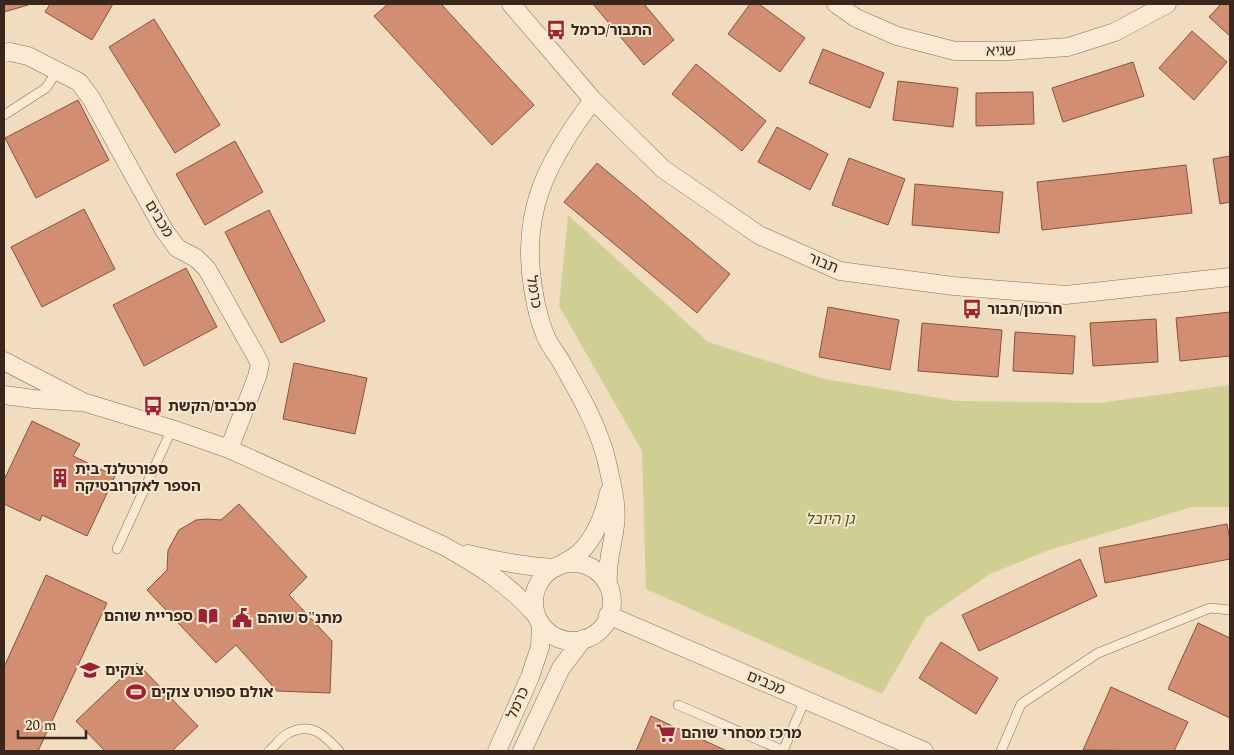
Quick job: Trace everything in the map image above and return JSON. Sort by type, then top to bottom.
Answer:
[{"type":"street","name":"תבור","points":[[511,4],[592,100],[662,169],[759,235],[840,271],[953,286],[1066,295],[1230,277]]},
{"type":"street","name":"שגיא","points":[[836,4],[856,18],[897,36],[955,51],[1068,47],[1115,32],[1168,4]]},
{"type":"street","name":"מכבים","points":[[4,53],[10,52],[28,56],[79,82],[91,98],[164,230],[177,248],[196,258],[207,269],[260,364],[257,377],[229,450]]},
{"type":"street","name":"כרמל","points":[[592,100],[553,159],[541,186],[534,211],[530,242],[530,267],[540,322],[597,430],[607,461],[615,499],[616,524],[607,569],[608,585]]},
{"type":"street","points":[[4,361],[83,402],[172,429],[229,450],[444,546],[474,562],[502,581],[551,634],[563,640],[584,639],[599,630],[608,616],[611,598],[608,585],[593,569],[576,563],[535,567],[500,562],[444,546]]},
{"type":"street","points":[[4,395],[34,400],[83,402]]},
{"type":"street","name":"כרמל","points":[[558,566],[579,553],[593,534],[606,508],[611,484]]},
{"type":"street","points":[[538,620],[534,601],[536,588],[549,571],[558,566]]},
{"type":"street","name":"מכבים","points":[[608,616],[924,751]]},
{"type":"street","name":"כרמל","points":[[497,751],[530,677],[540,647],[538,620]]},
{"type":"street","name":"כרמל","points":[[522,751],[561,668],[584,639]]},
{"type":"lane","points":[[4,115],[46,88],[57,71]]},
{"type":"lane","points":[[117,549],[172,429]]},
{"type":"lane","points":[[1001,751],[1021,704],[1098,653],[1210,608],[1230,610]]},
{"type":"lane","points":[[678,705],[783,751],[806,700]]},
{"type":"lane","points":[[269,751],[288,733],[302,729],[315,730],[340,751]]},
{"type":"green space","name":"גן היובל","points":[[568,215],[708,342],[824,379],[956,401],[1099,403],[1230,385],[1230,507],[1192,507],[1049,550],[990,574],[926,618],[882,694],[646,589],[642,451],[559,306]]},
{"type":"building","points":[[4,4],[28,4],[28,5],[4,12]]},
{"type":"building","points":[[50,4],[113,4],[92,40],[45,12]]},
{"type":"building","points":[[388,4],[441,4],[534,105],[492,145],[374,16]]},
{"type":"building","points":[[593,4],[644,4],[674,40],[644,65]]},
{"type":"building","points":[[750,4],[759,4],[805,38],[780,72],[728,34]]},
{"type":"building","points":[[1221,4],[1230,4],[1230,36],[1209,17]]},
{"type":"building","points":[[154,19],[220,125],[175,153],[109,47]]},
{"type":"building","points":[[1192,31],[1227,62],[1194,100],[1159,68]]},
{"type":"building","points":[[823,49],[884,73],[870,108],[809,83]]},
{"type":"building","points":[[1133,62],[1144,96],[1063,122],[1052,88]]},
{"type":"building","points":[[696,64],[766,121],[742,151],[672,94]]},
{"type":"building","points":[[898,81],[958,88],[953,127],[893,120]]},
{"type":"building","points":[[1033,92],[1034,124],[976,126],[976,93]]},
{"type":"building","points":[[78,100],[109,160],[36,198],[5,138]]},
{"type":"building","points":[[777,127],[828,154],[810,190],[758,162]]},
{"type":"building","points":[[235,141],[263,192],[205,225],[176,174]]},
{"type":"building","points":[[1230,156],[1230,202],[1220,204],[1213,159]]},
{"type":"building","points":[[849,158],[905,179],[888,225],[832,205]]},
{"type":"building","points":[[597,163],[730,274],[697,313],[564,202]]},
{"type":"building","points":[[1186,165],[1192,213],[1042,230],[1037,182]]},
{"type":"building","points":[[915,184],[1003,192],[999,233],[912,225]]},
{"type":"building","points":[[84,209],[115,269],[42,307],[11,247]]},
{"type":"building","points":[[269,210],[325,321],[281,343],[225,232]]},
{"type":"building","points":[[186,268],[217,327],[144,366],[113,305]]},
{"type":"building","points":[[828,307],[899,320],[890,370],[819,357]]},
{"type":"building","points":[[1230,312],[1230,356],[1180,361],[1176,318]]},
{"type":"building","points":[[1156,319],[1158,362],[1093,366],[1090,323]]},
{"type":"building","points":[[922,323],[1002,330],[998,377],[918,371]]},
{"type":"building","points":[[1015,332],[1075,336],[1073,374],[1013,371]]},
{"type":"building","points":[[294,363],[367,378],[355,434],[283,419]]},
{"type":"building","name":"ספורטלנד בית הספר לאקרובטיקה","points":[[32,421],[80,444],[73,456],[115,476],[87,536],[42,515],[40,521],[4,504],[4,480]]},
{"type":"building","name":"מתנ\"ס שוהם","points":[[239,504],[307,577],[289,595],[332,641],[330,693],[277,691],[236,645],[216,663],[147,590],[167,570],[168,550],[179,530],[196,520],[221,520]]},
{"type":"building","points":[[1227,524],[1230,540],[1230,559],[1105,583],[1099,548]]},
{"type":"building","points":[[1080,559],[1097,596],[979,651],[962,615]]},
{"type":"building","points":[[46,575],[107,603],[38,751],[4,751],[4,667]]},
{"type":"building","points":[[1198,623],[1230,638],[1230,718],[1168,689]]},
{"type":"building","points":[[941,642],[998,678],[976,714],[919,678]]},
{"type":"building","name":"אולם ספורט צוקים","points":[[137,663],[198,726],[172,751],[105,751],[76,721]]},
{"type":"building","points":[[1111,687],[1188,722],[1174,751],[1083,750]]},
{"type":"building","name":"מרכז מסחרי שוהם","points":[[651,716],[727,751],[636,751]]},
{"type":"place","name":"התבור/כרמל","points":[[556,30]]},
{"type":"place","name":"חרמון/תבור","points":[[972,309]]},
{"type":"place","name":"מכבים/הקשת","points":[[153,406]]},
{"type":"place","name":"ספורטלנד בית הספר לאקרובטיקה","points":[[60,478]]},
{"type":"place","name":"ספריית שוהם","points":[[208,616]]},
{"type":"place","name":"מתנ\"ס שוהם","points":[[242,618]]},
{"type":"place","name":"צוקים","points":[[90,670]]},
{"type":"place","name":"אולם ספורט צוקים","points":[[136,692]]},
{"type":"place","name":"מרכז מסחרי שוהם","points":[[666,733]]}]
